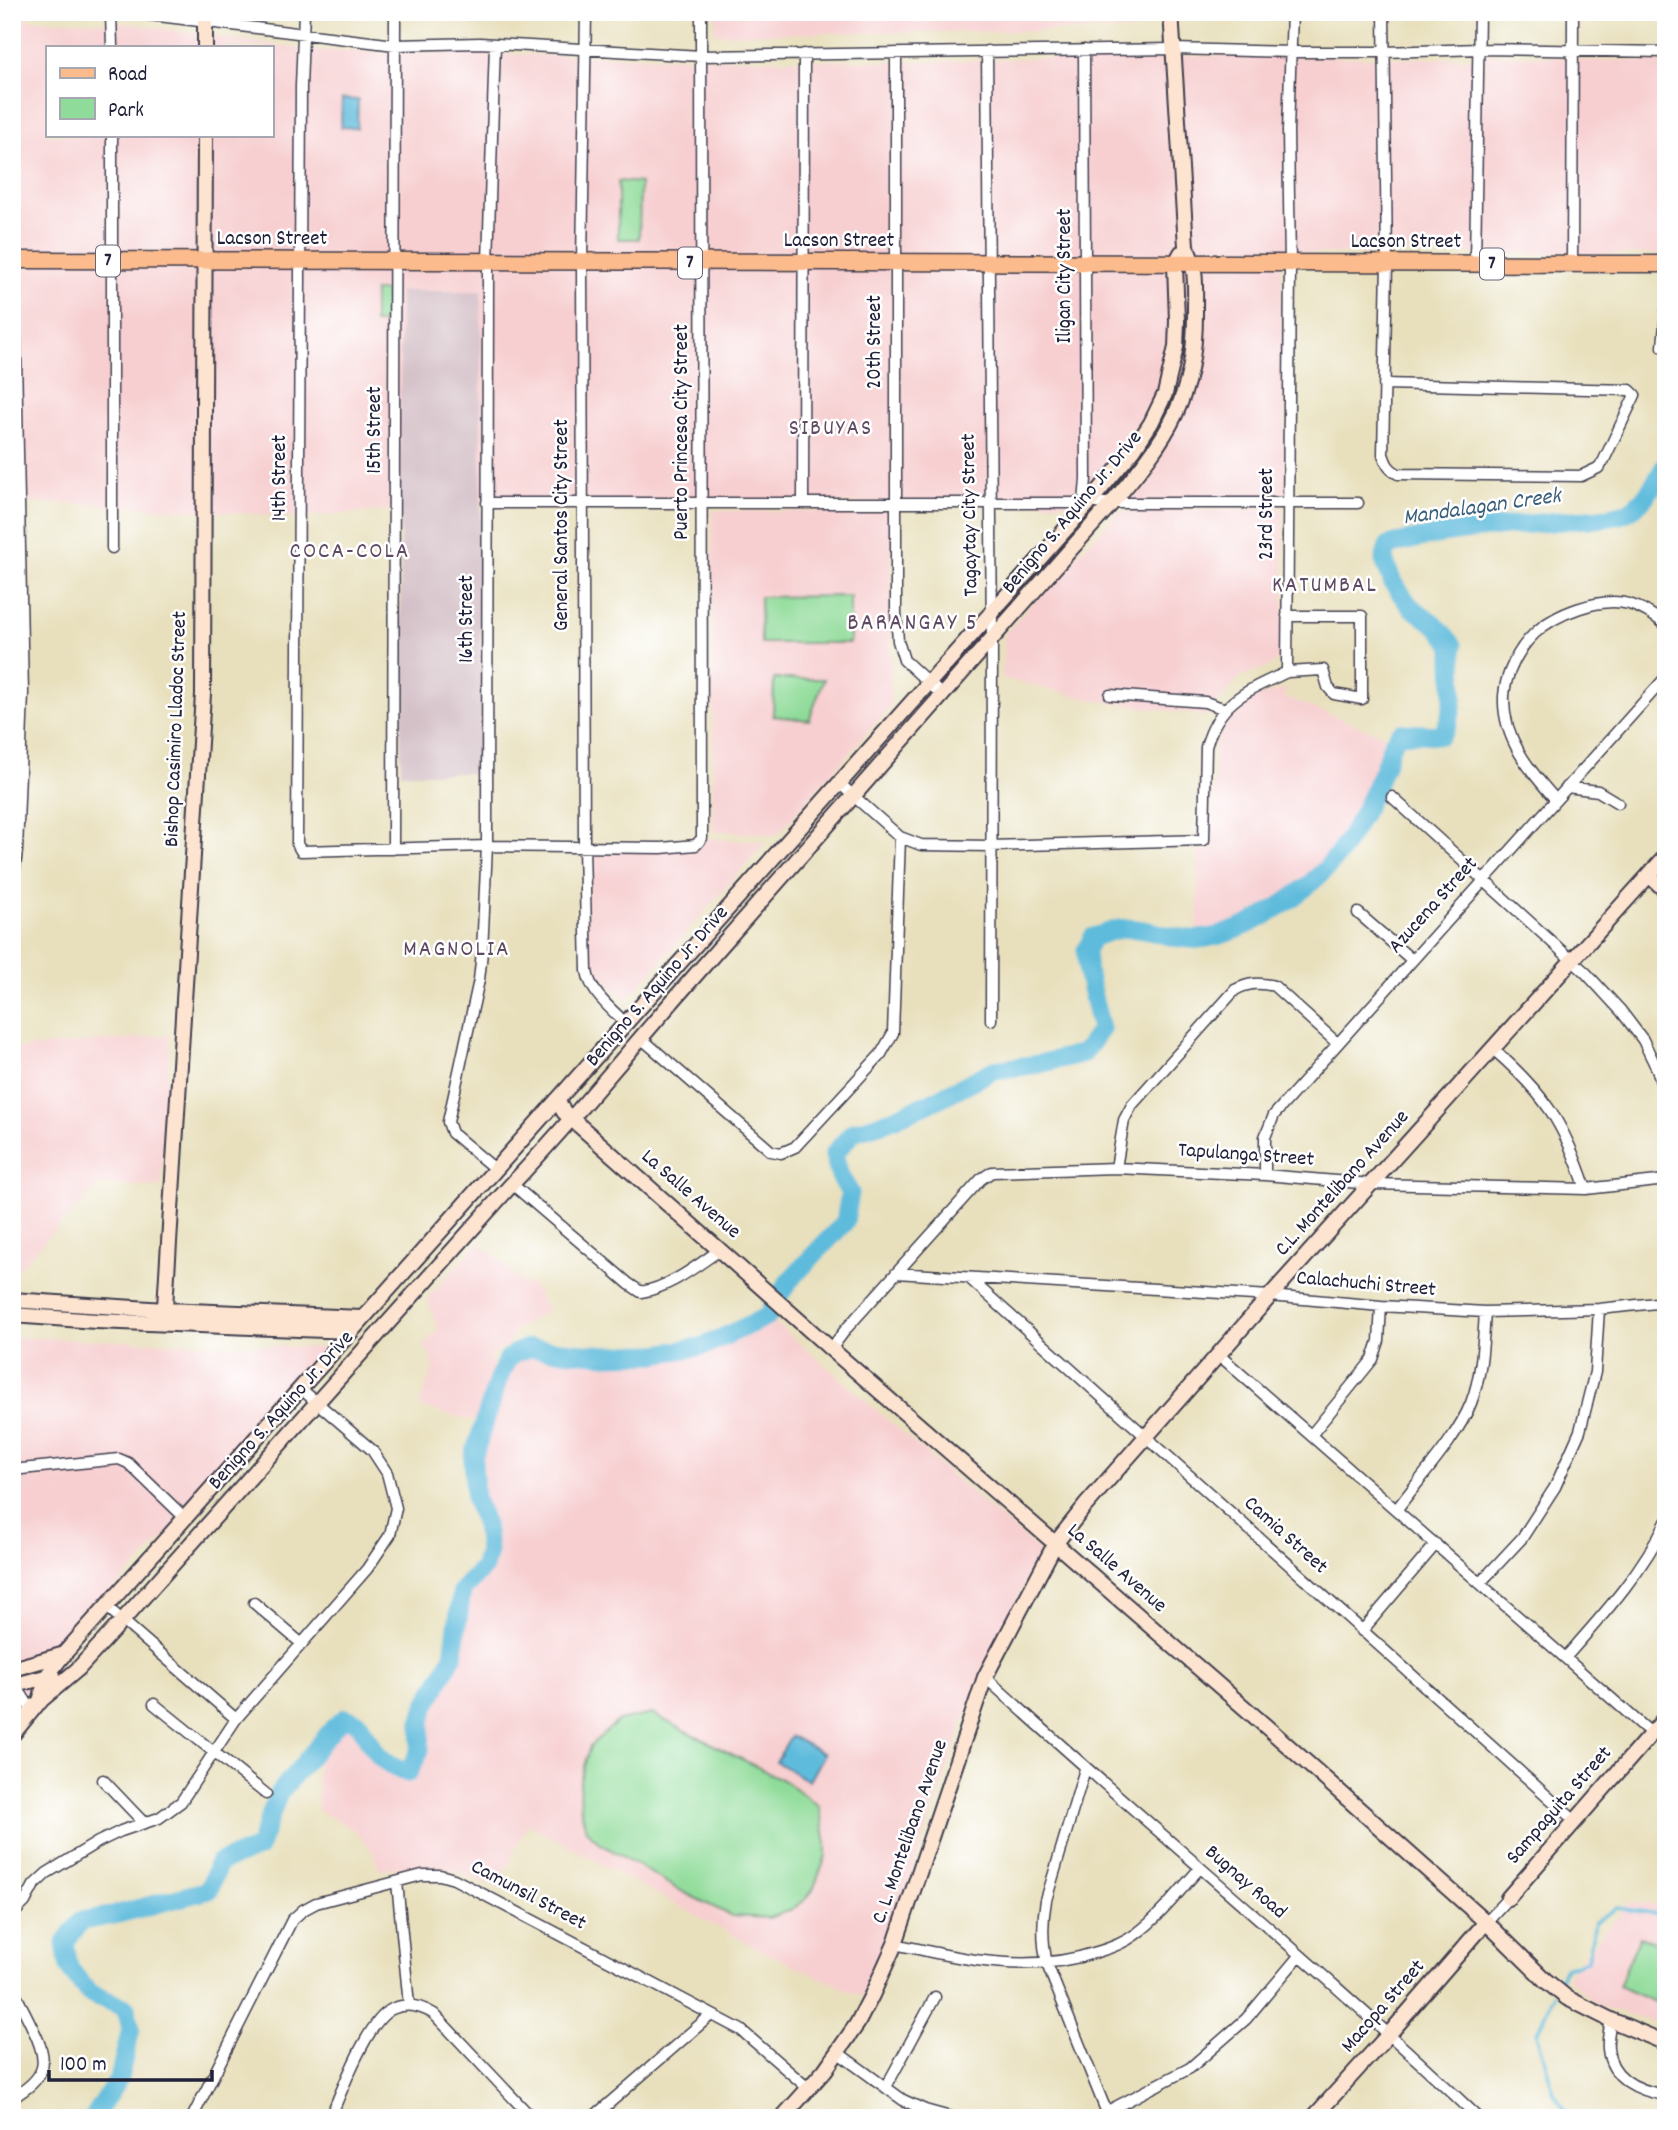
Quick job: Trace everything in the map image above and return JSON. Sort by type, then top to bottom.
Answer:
[{"type":"main road","name":"Benigno S. Aquino Jr. Drive","points":[[12,1735],[36,1707],[78,1669],[122,1621],[512,1184],[573,1120],[594,1091],[683,989],[1112,503],[1164,438],[1183,400],[1194,355],[1195,264],[1186,246],[1171,12]]},
{"type":"main road","points":[[205,17],[205,46]]},
{"type":"main road","name":"Bishop Casimiro Lladoc Street","points":[[165,1317],[203,694],[205,136]]},
{"type":"main road","points":[[1175,264],[1186,246]]},
{"type":"main road","name":"Lacson Street","points":[[13,260],[1666,264]]},
{"type":"main road","name":"Benigno S. Aquino Jr. Drive","points":[[36,1707],[47,1677],[63,1655],[1134,449],[1165,394],[1176,347],[1175,264]]},
{"type":"main road","name":"C.L. Montelibano Avenue","points":[[1055,1544],[1085,1506],[1270,1296],[1666,856]]},
{"type":"main road","points":[[770,861],[785,875]]},
{"type":"main road","points":[[1649,875],[1666,891]]},
{"type":"main road","points":[[668,975],[683,989]]},
{"type":"main road","name":"La Salle Avenue","points":[[557,1100],[564,1112],[831,1349],[1269,1729],[1486,1922],[1545,1980],[1567,1998],[1611,2021],[1666,2043]]},
{"type":"main road","points":[[12,1300],[165,1317],[351,1331]]},
{"type":"main road","points":[[12,1315],[362,1318]]},
{"type":"main road","points":[[261,1432],[279,1448]]},
{"type":"main road","name":"C. L. Montelibano Avenue","points":[[782,2118],[809,2089],[837,2052],[873,1995],[895,1944],[985,1677],[1055,1544]]},
{"type":"main road","points":[[12,1669],[101,1644]]},
{"type":"main road","points":[[13,1684],[78,1669]]},
{"type":"main road","name":"Sampaguita Street","points":[[1508,1898],[1666,1717]]},
{"type":"main road","name":"Macopa Street","points":[[1313,2118],[1390,2034],[1486,1922]]},
{"type":"street","points":[[111,12],[112,46]]},
{"type":"street","points":[[126,12],[205,17],[395,45],[495,44],[701,56],[1173,49],[1292,52],[1480,49],[1666,52]]},
{"type":"street","name":"14th Street","points":[[304,12],[301,86],[297,844],[301,851],[393,849]]},
{"type":"street","name":"15th Street","points":[[393,849],[395,12]]},
{"type":"street","name":"General Santos City Street","points":[[586,12],[582,503],[584,848],[589,982],[625,1023]]},
{"type":"street","name":"Puerto Princesa City Street","points":[[584,848],[691,846],[700,843],[702,838],[701,12]]},
{"type":"street","name":"23rd Street","points":[[1287,672],[1290,264],[1288,131],[1292,12]]},
{"type":"street","points":[[1384,12],[1387,264],[1384,384],[1383,454],[1388,466],[1398,474],[1581,476],[1598,468],[1603,462],[1635,395],[1630,390],[1384,384]]},
{"type":"street","points":[[1475,264],[1479,12]]},
{"type":"street","points":[[1572,264],[1573,12]]},
{"type":"street","name":"16th Street","points":[[495,44],[488,262],[488,846],[479,980],[448,1122],[452,1133],[495,1169]]},
{"type":"street","name":"Iligan City Street","points":[[1084,50],[1087,503]]},
{"type":"street","name":"Tagaytay City Street","points":[[988,51],[992,640],[991,1020]]},
{"type":"street","name":"20th Street","points":[[896,53],[896,613],[900,650],[904,660],[943,696]]},
{"type":"street","points":[[803,503],[804,54]]},
{"type":"street","points":[[112,136],[112,548]]},
{"type":"street","points":[[12,892],[17,851],[23,693],[13,260]]},
{"type":"street","points":[[1663,346],[1666,312]]},
{"type":"street","points":[[487,503],[1358,503]]},
{"type":"street","points":[[1556,800],[1532,774],[1508,726],[1504,695],[1513,663],[1534,633],[1566,613],[1593,603],[1627,603],[1654,615],[1666,625]]},
{"type":"street","points":[[839,783],[900,837],[921,845],[990,846],[1204,840],[1206,747],[1210,733],[1225,709],[1242,693],[1287,672],[1323,670],[1328,687],[1334,694],[1362,699],[1362,616],[1287,616]]},
{"type":"street","name":"Azucena Street","points":[[1265,1175],[1265,1137],[1274,1115],[1666,677]]},
{"type":"street","points":[[1656,688],[1666,697]]},
{"type":"street","points":[[1110,695],[1205,702],[1225,709]]},
{"type":"street","points":[[1567,788],[1598,791],[1618,803]]},
{"type":"street","points":[[1392,797],[1571,960],[1621,1011],[1643,1040],[1657,1069],[1666,1099]]},
{"type":"street","points":[[641,1038],[771,1151],[781,1153],[795,1147],[881,1054],[893,1033],[900,837]]},
{"type":"street","points":[[393,849],[488,846],[584,848]]},
{"type":"street","points":[[1358,913],[1412,960]]},
{"type":"street","points":[[1116,1168],[1124,1120],[1132,1105],[1235,990],[1244,985],[1264,983],[1274,986],[1337,1043]]},
{"type":"street","points":[[1492,1048],[1525,1077],[1552,1111],[1573,1149],[1586,1189]]},
{"type":"street","name":"Tapulanga Street","points":[[896,1273],[981,1178],[992,1172],[1116,1168],[1265,1175],[1371,1184],[1586,1189],[1666,1180]]},
{"type":"street","points":[[512,1184],[641,1292],[653,1290],[681,1276],[720,1250]]},
{"type":"street","points":[[831,1349],[896,1273]]},
{"type":"street","name":"Calachuchi Street","points":[[896,1273],[1485,1312],[1600,1309],[1666,1302]]},
{"type":"street","name":"Camia Street","points":[[970,1279],[1575,1821]]},
{"type":"street","points":[[1312,1434],[1373,1359],[1379,1341],[1381,1306]]},
{"type":"street","points":[[1480,1583],[1522,1538],[1549,1497],[1580,1431],[1595,1372],[1600,1309]]},
{"type":"street","points":[[1397,1509],[1463,1420],[1480,1373],[1485,1312]]},
{"type":"street","points":[[1219,1354],[1652,1734]]},
{"type":"street","points":[[12,1915],[25,1902],[34,1885],[47,1873],[98,1842],[159,1818],[181,1802],[236,1719],[381,1550],[390,1535],[396,1508],[387,1473],[372,1450],[300,1388]]},
{"type":"street","points":[[12,1471],[119,1459],[128,1463],[185,1518]]},
{"type":"street","points":[[1565,1658],[1618,1598],[1654,1546],[1666,1522]]},
{"type":"street","points":[[1362,1631],[1436,1544]]},
{"type":"street","points":[[254,1603],[302,1644]]},
{"type":"street","points":[[107,1607],[236,1719]]},
{"type":"street","name":"Bugnay Road","points":[[985,1677],[1085,1769],[1390,2034],[1479,2118]]},
{"type":"street","points":[[13,1684],[36,1707]]},
{"type":"street","points":[[154,1704],[266,1794]]},
{"type":"street","points":[[1085,1769],[1046,1900],[1042,1921],[1043,1945],[1047,1964],[1108,2115],[1191,2068],[1246,2019],[1299,1956]]},
{"type":"street","points":[[103,1780],[144,1823]]},
{"type":"street","points":[[895,1944],[1004,1965],[1047,1964],[1080,1958],[1116,1946],[1144,1928],[1200,1868]]},
{"type":"street","name":"Camunsil Street","points":[[192,2118],[292,1920],[316,1903],[422,1875],[440,1875],[454,1879],[741,2030],[809,2089]]},
{"type":"street","points":[[397,1882],[409,2005]]},
{"type":"street","name":"Sampaguita Street","points":[[1486,1922],[1508,1898]]},
{"type":"street","points":[[12,1988],[42,2046],[45,2062],[40,2076],[12,2098]]},
{"type":"street","points":[[886,2087],[935,1997]]},
{"type":"street","points":[[330,2118],[364,2042],[376,2023],[391,2009],[409,2005],[424,2008],[434,2014],[532,2118]]},
{"type":"street","points":[[592,2118],[711,2015]]},
{"type":"street","points":[[1611,2021],[1608,2052],[1618,2074],[1640,2089],[1666,2095]]},
{"type":"street","points":[[837,2052],[903,2100],[925,2110],[954,2118]]},
{"type":"shaded area","points":[[715,12],[1130,12],[1131,30],[715,34]]},
{"type":"shaded area","points":[[12,19],[125,23],[310,50],[911,62],[1161,55],[1483,59],[1483,54],[1570,57],[1570,60],[1663,61],[1666,254],[1281,253],[1287,503],[487,503],[302,517],[12,502]]},
{"type":"shaded area","points":[[400,291],[481,291],[481,773],[401,773]]},
{"type":"shaded area","points":[[1283,508],[1284,637],[1281,656],[1272,665],[1240,677],[1206,716],[1093,700],[1002,678],[1004,635],[1047,585],[1120,511]]},
{"type":"shaded area","points":[[712,511],[892,511],[890,707],[777,835],[713,831]]},
{"type":"shaded area","points":[[1288,688],[1283,696],[1393,739],[1384,767],[1368,804],[1324,872],[1296,896],[1260,917],[1224,934],[1197,939],[1198,850],[1213,848],[1215,743],[1243,700]]},
{"type":"shaded area","points":[[697,838],[766,842],[627,1000],[586,963],[588,845]]},
{"type":"shaded area","points":[[170,1035],[161,1187],[99,1185],[12,1275],[12,1049]]},
{"type":"shaded area","points":[[479,1242],[510,1270],[512,1276],[517,1275],[523,1285],[532,1285],[547,1310],[514,1332],[507,1346],[489,1356],[498,1373],[478,1422],[419,1407],[434,1364],[424,1345],[438,1330],[427,1298]]},
{"type":"shaded area","points":[[768,1316],[1040,1552],[976,1685],[881,1963],[863,1997],[764,1952],[527,1824],[497,1887],[448,1869],[421,1866],[380,1870],[372,1851],[354,1830],[318,1810],[317,1749],[334,1727],[345,1718],[359,1723],[372,1748],[389,1767],[408,1773],[420,1750],[421,1722],[426,1706],[453,1656],[462,1590],[484,1567],[488,1550],[485,1525],[475,1499],[473,1458],[507,1360],[515,1353],[529,1348],[606,1355],[656,1354],[704,1346]]},
{"type":"shaded area","points":[[12,1337],[327,1348],[193,1507],[90,1614],[12,1710]]},
{"type":"shaded area","points":[[1630,1902],[1666,1906],[1666,2025],[1599,2007],[1566,1977]]},
{"type":"green space","points":[[618,181],[640,183],[639,239],[618,239]]},
{"type":"green space","points":[[374,291],[387,291],[387,323],[374,323]]},
{"type":"green space","points":[[850,596],[850,643],[761,643],[760,597]]},
{"type":"green space","points":[[774,679],[824,679],[809,720],[773,716]]},
{"type":"green space","points":[[652,1714],[785,1781],[819,1806],[826,1856],[813,1890],[805,1900],[792,1909],[769,1918],[732,1916],[685,1893],[601,1844],[586,1830],[581,1810],[580,1780],[590,1746],[618,1721]]},
{"type":"green space","points":[[1640,1936],[1666,1947],[1666,2007],[1618,1986]]},
{"type":"water","points":[[342,99],[358,100],[357,128],[341,127]]},
{"type":"water","points":[[791,1736],[824,1754],[809,1781],[776,1762]]},
{"type":"waterway","name":"Mandalagan Creek","points":[[779,1296],[789,1281],[845,1222],[850,1193],[840,1176],[834,1154],[853,1132],[886,1122],[994,1070],[1039,1064],[1084,1053],[1101,1029],[1088,976],[1086,950],[1093,937],[1129,928],[1179,938],[1199,939],[1218,936],[1259,919],[1299,892],[1332,862],[1355,828],[1397,737],[1401,733],[1441,735],[1447,726],[1452,704],[1453,645],[1437,626],[1410,606],[1393,583],[1384,560],[1388,546],[1452,533],[1623,514],[1646,496],[1666,464]]},
{"type":"waterway","name":"Mandalagan Creek","points":[[93,2118],[119,2078],[131,2029],[126,2008],[89,1993],[69,1968],[65,1943],[81,1921],[209,1890],[219,1862],[258,1848],[279,1793],[334,1727],[345,1718],[359,1723],[383,1760],[408,1773],[420,1750],[421,1722],[426,1706],[453,1656],[462,1590],[484,1567],[488,1550],[485,1525],[475,1499],[473,1458],[507,1360],[515,1353],[529,1348],[606,1355],[656,1354],[704,1346],[768,1316],[772,1307]]},
{"type":"waterway","points":[[1558,1983],[1565,1968],[1588,1960],[1595,1922],[1617,1908],[1666,1915]]},
{"type":"waterway","points":[[1554,1994],[1537,2033],[1554,2093],[1570,2118]]},
{"type":"district","name":"SIBUYAS","points":[[831,429]]},
{"type":"district","name":"COCA-COLA","points":[[350,552]]},
{"type":"district","name":"KATUMBAL","points":[[1325,586]]},
{"type":"district","name":"BARANGAY 5","points":[[913,624]]},
{"type":"district","name":"MAGNOLIA","points":[[457,950]]}]
